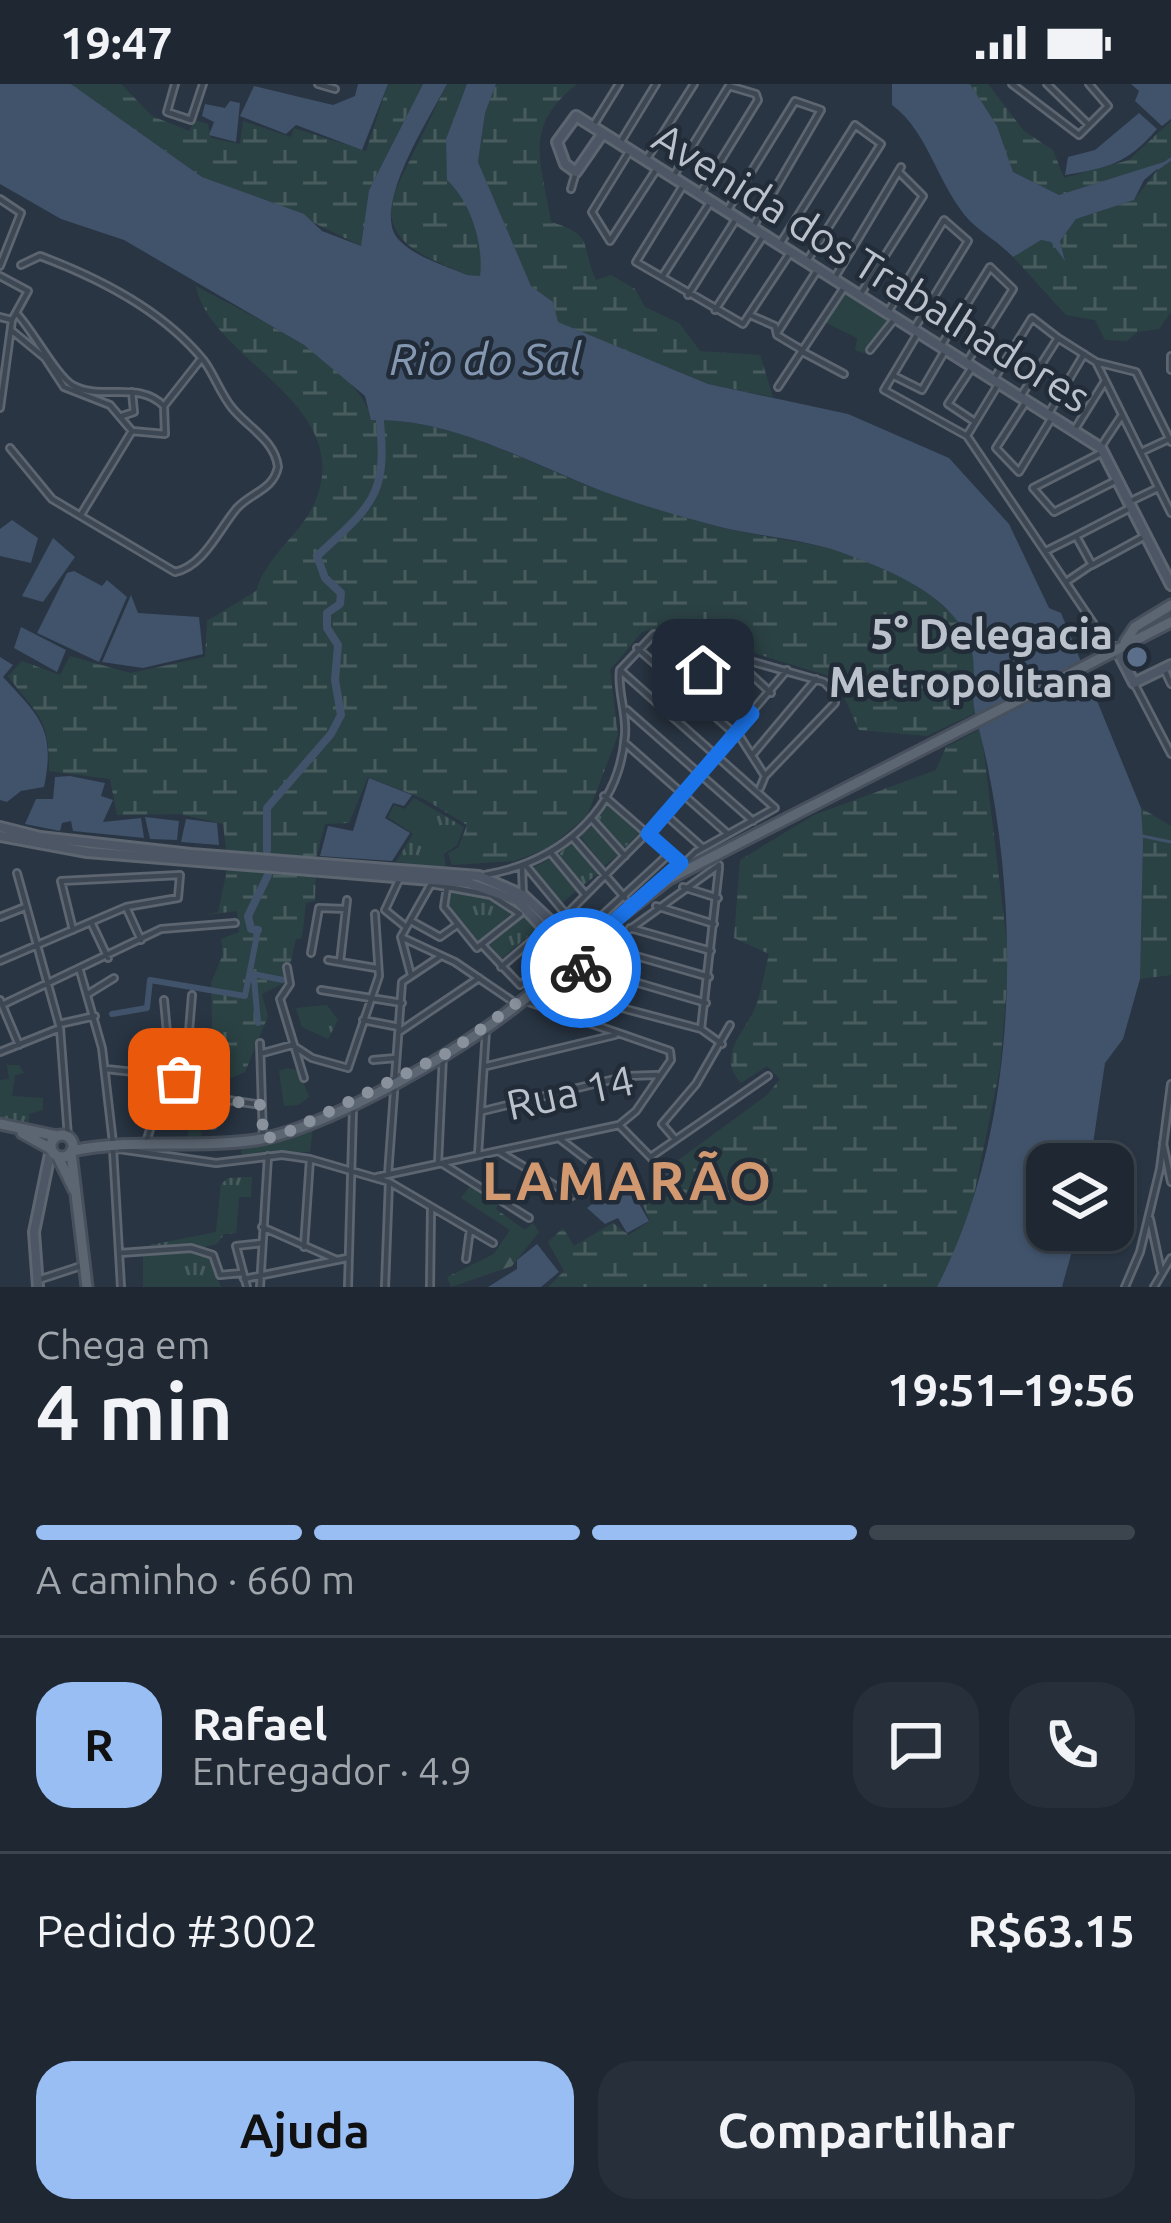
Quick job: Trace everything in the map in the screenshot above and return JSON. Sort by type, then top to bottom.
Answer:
[{"type":"main road","name":"Avenida dos Trabalhadores","points":[[603,133],[576,172],[565,164],[557,140],[574,116],[593,126],[1075,429],[1102,450],[1166,565],[1171,584]]},
{"type":"main road","points":[[1118,647],[1147,618],[1171,605]]},
{"type":"main road","points":[[1147,618],[1144,627],[1152,632]]},
{"type":"main road","points":[[6,1126],[54,1152],[72,1152],[96,1143],[234,1142],[305,1128],[486,1030],[669,879],[712,853],[1171,622]]},
{"type":"main road","points":[[1118,647],[1134,683],[1167,667]]},
{"type":"main road","points":[[0,832],[191,854],[479,877],[524,896],[579,954]]},
{"type":"main road","points":[[0,832],[87,852],[482,886],[518,901],[544,930],[579,954]]},
{"type":"main road","points":[[6,1126],[114,1144]]},
{"type":"main road","points":[[65,1137],[76,1172],[86,1287]]},
{"type":"main road","points":[[37,1284],[36,1212],[54,1152],[65,1137]]},
{"type":"main road","points":[[76,1172],[96,1143]]},
{"type":"main road","points":[[54,1152],[78,1201]]},
{"type":"street","points":[[175,84],[166,112],[191,121],[203,84]]},
{"type":"street","points":[[318,84],[334,89]]},
{"type":"street","points":[[593,126],[619,84]]},
{"type":"street","points":[[620,143],[656,84]]},
{"type":"street","points":[[646,160],[694,84]]},
{"type":"street","points":[[1012,84],[1076,134],[1108,105],[1089,84]]},
{"type":"street","points":[[1047,84],[1089,125]]},
{"type":"street","points":[[674,177],[729,86],[756,94],[758,100],[700,194]]},
{"type":"street","points":[[727,211],[795,101],[821,110],[753,227]]},
{"type":"street","points":[[780,244],[855,125],[881,144],[807,261]]},
{"type":"street","points":[[630,150],[592,214],[610,241],[658,167]]},
{"type":"street","points":[[834,279],[900,169],[923,196],[860,296]]},
{"type":"street","points":[[571,189],[576,172]]},
{"type":"street","points":[[684,184],[636,262],[688,295],[743,324],[791,251]]},
{"type":"street","points":[[0,199],[20,209],[0,266]]},
{"type":"street","points":[[662,277],[711,201]]},
{"type":"street","points":[[688,295],[737,218]]},
{"type":"street","points":[[870,350],[944,220],[968,241],[884,390],[967,436],[1066,582],[1118,647]]},
{"type":"street","points":[[716,310],[764,235]]},
{"type":"street","points":[[10,448],[52,499],[175,572],[185,570],[239,506],[276,478],[273,449],[231,407],[202,358],[144,309],[88,273],[40,256],[21,265]]},
{"type":"street","points":[[893,376],[922,390],[990,267],[1013,289],[948,404],[975,422]]},
{"type":"street","points":[[777,333],[818,269]]},
{"type":"street","points":[[0,276],[26,286],[28,296],[11,331],[0,408]]},
{"type":"street","points":[[778,388],[845,286]]},
{"type":"street","points":[[750,315],[775,326],[777,333],[801,350],[844,374]]},
{"type":"street","points":[[0,317],[15,317],[52,356],[63,380],[115,399]]},
{"type":"street","points":[[967,436],[1032,318],[1096,362],[1136,372],[1170,440],[1141,452]]},
{"type":"street","points":[[20,334],[24,326]]},
{"type":"street","points":[[11,331],[20,334],[64,387],[115,399],[132,392],[151,396],[164,406]]},
{"type":"street","points":[[1058,338],[996,448],[1019,472],[1084,354]]},
{"type":"street","points":[[1171,356],[1171,370]]},
{"type":"street","points":[[115,399],[132,430],[165,434],[164,406],[202,358]]},
{"type":"street","points":[[1096,362],[1171,513]]},
{"type":"street","points":[[1075,429],[1105,381]]},
{"type":"street","points":[[122,416],[134,412],[132,392]]},
{"type":"street","points":[[1118,480],[1054,512],[1034,488],[1102,450],[1123,415]]},
{"type":"street","points":[[81,513],[132,430]]},
{"type":"street","points":[[1046,551],[1158,488]]},
{"type":"street","points":[[1076,536],[1092,565]]},
{"type":"street","points":[[1066,582],[1146,536]]},
{"type":"street","points":[[479,877],[524,867],[552,854],[593,820],[625,743],[620,670],[654,634],[816,679],[836,697],[765,776],[759,790]]},
{"type":"street","points":[[674,639],[752,714]]},
{"type":"street","points":[[637,648],[736,733],[765,776]]},
{"type":"street","points":[[703,670],[724,652]]},
{"type":"street","points":[[724,652],[771,693]]},
{"type":"street","points":[[1167,667],[1171,684]]},
{"type":"street","points":[[620,670],[775,808],[728,834],[712,853],[681,863],[669,879]]},
{"type":"street","points":[[563,914],[648,834],[787,670]]},
{"type":"street","points":[[753,754],[816,679]]},
{"type":"street","points":[[1134,683],[1171,754]]},
{"type":"street","points":[[625,709],[753,821]]},
{"type":"street","points":[[625,743],[728,834]]},
{"type":"street","points":[[604,796],[681,863]]},
{"type":"street","points":[[665,815],[712,853],[718,898],[701,1029]]},
{"type":"street","points":[[593,820],[626,856]]},
{"type":"street","points":[[573,838],[625,898]]},
{"type":"street","points":[[483,947],[520,985],[579,954],[605,947],[656,906],[711,871],[712,853]]},
{"type":"street","points":[[552,854],[585,893]]},
{"type":"street","points":[[579,954],[625,898],[670,854]]},
{"type":"street","points":[[524,867],[524,896]]},
{"type":"street","points":[[524,867],[563,914],[579,954],[586,997],[701,1029],[722,1044]]},
{"type":"street","points":[[17,873],[60,1026],[65,1137]]},
{"type":"street","points":[[0,962],[126,907],[174,899],[181,892],[176,873],[63,880],[59,886],[73,930]]},
{"type":"street","points":[[400,879],[385,908],[440,937],[458,925]]},
{"type":"street","points":[[411,975],[401,937],[431,884],[491,895],[519,909],[477,948],[442,904],[447,887]]},
{"type":"street","points":[[683,887],[718,898]]},
{"type":"street","points":[[340,962],[347,900]]},
{"type":"street","points":[[656,906],[714,924]]},
{"type":"street","points":[[0,917],[25,907]]},
{"type":"street","points":[[126,907],[141,940]]},
{"type":"street","points":[[311,953],[319,908],[346,909]]},
{"type":"street","points":[[260,1054],[292,1045],[344,1069],[350,1064],[378,968],[375,914]]},
{"type":"street","points":[[92,922],[109,958]]},
{"type":"street","points":[[19,1046],[1,1002],[109,958],[169,926],[235,922]]},
{"type":"street","points":[[628,928],[711,951]]},
{"type":"street","points":[[501,967],[544,930]]},
{"type":"street","points":[[388,1179],[619,1125],[636,1111],[671,1060],[670,1052],[521,1003],[401,937]]},
{"type":"street","points":[[605,947],[709,977]]},
{"type":"street","points":[[579,954],[706,1003]]},
{"type":"street","points":[[386,1287],[388,1179],[403,981],[441,956]]},
{"type":"street","points":[[328,960],[378,968]]},
{"type":"street","points":[[287,967],[290,984],[280,999],[304,1078]]},
{"type":"street","points":[[80,970],[106,1069],[121,1287]]},
{"type":"street","points":[[88,994],[114,978]]},
{"type":"street","points":[[362,1020],[399,1029],[479,978]]},
{"type":"street","points":[[321,990],[401,1004]]},
{"type":"street","points":[[184,1082],[192,995]]},
{"type":"street","points":[[164,1000],[171,1076]]},
{"type":"street","points":[[0,1052],[95,1016]]},
{"type":"street","points":[[675,1139],[662,1124],[722,1044],[730,1025]]},
{"type":"street","points":[[478,1155],[486,1030]]},
{"type":"street","points":[[487,1066],[616,1034]]},
{"type":"street","points":[[260,1043],[263,1139]]},
{"type":"street","points":[[440,1164],[443,1055]]},
{"type":"street","points":[[373,1060],[396,1058]]},
{"type":"street","points":[[106,1069],[171,1076],[229,1103],[262,1105]]},
{"type":"street","name":"Rua 14","points":[[483,1111],[627,1076],[657,1075]]},
{"type":"street","points":[[652,1156],[768,1076]]},
{"type":"street","points":[[1127,1287],[1149,1213],[1170,1090]]},
{"type":"street","points":[[205,1093],[213,1125]]},
{"type":"street","points":[[146,1142],[159,1098]]},
{"type":"street","points":[[348,1287],[353,1102]]},
{"type":"street","points":[[619,1125],[667,1174]]},
{"type":"street","points":[[1162,1137],[1171,1135]]},
{"type":"street","points":[[1162,1137],[1171,1181]]},
{"type":"street","points":[[560,1138],[598,1168]]},
{"type":"street","points":[[234,1142],[235,1162]]},
{"type":"street","points":[[114,1144],[235,1162],[268,1156],[310,1159],[388,1179],[493,1243]]},
{"type":"street","points":[[498,1150],[572,1196]]},
{"type":"street","points":[[260,1287],[268,1156]]},
{"type":"street","points":[[304,1247],[310,1159]]},
{"type":"street","points":[[440,1164],[529,1218]]},
{"type":"street","points":[[398,1187],[403,1173]]},
{"type":"street","points":[[430,1208],[432,1285]]},
{"type":"street","points":[[1149,1213],[1161,1271]]},
{"type":"street","points":[[262,1227],[337,1260]]},
{"type":"street","points":[[466,1259],[470,1230]]},
{"type":"street","points":[[244,1280],[236,1246],[262,1243]]},
{"type":"street","points":[[120,1253],[191,1247],[213,1255],[220,1275],[244,1280],[347,1258]]},
{"type":"street","points":[[1154,1287],[1171,1258]]},
{"type":"street","points":[[37,1284],[84,1265]]},
{"type":"green space","points":[[71,84],[121,84],[152,116],[189,131],[195,120],[208,124],[211,138],[240,144],[243,121],[291,137],[294,128],[366,151],[388,84],[423,84],[369,190],[361,246],[274,203],[202,177]]},
{"type":"green space","points":[[447,84],[467,84],[446,139],[483,249],[480,276],[467,275],[413,248],[395,229],[391,215],[391,199]]},
{"type":"green space","points":[[496,84],[577,84],[559,100],[542,131],[541,164],[551,222],[581,237],[596,280],[611,275],[635,289],[645,307],[679,323],[700,351],[760,355],[773,397],[708,384],[557,322],[553,302],[531,286],[478,162],[485,113]]},
{"type":"green space","points":[[970,84],[988,84],[1024,131],[1053,150],[1064,178],[1129,160],[1171,121],[1171,312],[1159,329],[1137,332],[1127,341],[1105,340],[1095,320],[1066,315],[1013,257],[1040,240],[1051,242],[1064,257],[1060,241],[1076,219],[1134,200],[1163,163],[1059,195],[1013,172],[997,126]]},
{"type":"green space","points":[[196,286],[323,359],[362,398],[372,420],[456,433],[631,501],[720,527],[846,553],[905,579],[944,607],[969,640],[975,663],[975,713],[927,736],[859,730],[839,686],[826,675],[666,626],[642,632],[610,670],[618,735],[587,816],[547,849],[514,861],[452,865],[448,853],[458,848],[467,825],[424,799],[368,777],[349,823],[325,824],[316,858],[315,901],[306,903],[302,938],[296,939],[286,982],[262,994],[268,1016],[245,1072],[226,1080],[213,1065],[211,983],[223,954],[221,939],[239,932],[237,911],[207,915],[218,912],[228,866],[223,824],[180,814],[117,815],[110,779],[49,771],[44,727],[8,676],[22,661],[60,675],[70,656],[130,673],[205,657],[207,621],[256,591],[269,564],[314,505],[322,459],[313,431],[295,405],[224,335],[206,311]]},
{"type":"green space","points":[[845,290],[888,319],[866,354],[855,350],[857,338],[824,322]]},
{"type":"green space","points":[[981,729],[1009,960],[1000,1068],[967,1229],[937,1287],[548,1287],[564,1271],[548,1242],[563,1228],[574,1246],[613,1223],[629,1235],[650,1221],[643,1205],[675,1194],[681,1187],[674,1173],[677,1161],[767,1095],[780,1079],[767,1066],[741,1083],[731,1062],[757,1003],[769,954],[734,938],[740,860],[814,815],[936,770],[946,747]]},
{"type":"green space","points":[[414,798],[464,827],[457,845],[444,854],[446,867],[396,862],[413,834],[388,817],[394,805],[405,809]]},
{"type":"green space","points":[[606,801],[641,831],[624,848],[598,818]]},
{"type":"green space","points":[[1141,808],[1171,826],[1171,975],[1140,979]]},
{"type":"green space","points":[[594,825],[619,854],[604,866],[580,836]]},
{"type":"green space","points":[[573,841],[599,873],[583,885],[559,854]]},
{"type":"green space","points":[[552,858],[579,889],[563,902],[532,868]]},
{"type":"green space","points":[[449,891],[486,897],[514,911],[478,943],[446,901]]},
{"type":"green space","points":[[526,912],[541,925],[501,959],[490,945]]},
{"type":"green space","points":[[327,1005],[338,1020],[328,1039],[302,1027],[296,1008]]},
{"type":"green space","points":[[7,1065],[19,1065],[24,1073],[15,1075],[12,1096],[43,1098],[43,1110],[29,1114],[29,1126],[0,1120],[0,1080],[9,1079]]},
{"type":"green space","points":[[279,1071],[299,1071],[309,1097],[298,1105],[284,1106]]},
{"type":"green space","points":[[180,1094],[194,1095],[202,1137],[187,1139],[192,1108],[174,1102]]},
{"type":"green space","points":[[313,1128],[310,1152],[242,1155],[240,1145]]},
{"type":"green space","points":[[252,1177],[251,1197],[239,1197],[236,1233],[224,1234],[217,1244],[204,1247],[221,1287],[143,1287],[143,1256],[134,1255],[136,1248],[216,1232],[221,1184],[228,1178]]},
{"type":"green space","points":[[470,1186],[498,1203],[496,1209],[525,1230],[533,1223],[539,1232],[512,1266],[451,1287],[447,1277],[494,1254],[510,1230],[461,1198]]},
{"type":"water","name":"Rio do Sal","points":[[0,84],[71,84],[202,177],[304,214],[322,231],[361,246],[369,190],[423,84],[447,84],[397,186],[392,226],[399,240],[413,251],[467,275],[480,276],[474,225],[447,180],[446,139],[467,84],[496,84],[485,113],[478,162],[531,286],[553,302],[558,322],[708,384],[848,414],[949,458],[1009,524],[1049,608],[1061,613],[1141,808],[1140,979],[1123,1039],[1105,1063],[1093,1143],[1026,1143],[1026,1251],[1072,1251],[1062,1287],[937,1287],[965,1223],[986,1154],[1006,1007],[1002,857],[974,704],[971,647],[948,610],[909,582],[834,550],[647,506],[455,432],[371,420],[365,396],[304,345],[124,240],[61,219],[0,184]]},
{"type":"water","points":[[358,84],[388,84],[362,150],[296,125],[286,134],[240,116],[254,86],[333,105],[355,96]]},
{"type":"water","points":[[892,84],[970,84],[997,126],[1013,172],[1059,195],[1167,161],[1144,180],[1134,200],[1076,219],[1060,241],[1065,261],[1051,242],[1041,240],[1013,257],[959,207],[915,130],[892,105]]},
{"type":"water","points":[[1131,84],[1171,84],[1171,119],[1162,126],[1135,101],[1139,91]]},
{"type":"water","points":[[230,101],[240,103],[236,142],[209,135],[214,122],[202,116],[205,104],[225,108]]},
{"type":"water","points":[[1139,113],[1157,129],[1136,150],[1105,167],[1065,175],[1068,157],[1095,150]]},
{"type":"water","points":[[12,520],[38,538],[31,563],[0,556],[0,529]]},
{"type":"water","points":[[53,538],[75,557],[43,602],[22,596]]},
{"type":"water","points":[[74,571],[102,586],[107,580],[127,597],[99,662],[37,633],[67,573]]},
{"type":"water","points":[[131,595],[138,613],[199,617],[203,654],[143,668],[102,662]]},
{"type":"water","points":[[21,627],[66,650],[57,672],[14,648]]},
{"type":"water","points":[[0,657],[13,665],[3,677],[42,725],[48,751],[44,787],[21,791],[7,802],[0,800]]},
{"type":"water","points":[[55,777],[105,783],[101,796],[113,800],[103,822],[141,818],[144,838],[73,831],[71,821],[62,823],[60,831],[25,824],[36,799],[53,799]]},
{"type":"water","points":[[369,778],[412,795],[404,806],[393,803],[385,818],[410,833],[392,861],[320,856],[328,826],[353,831]]},
{"type":"water","points":[[145,817],[179,821],[177,840],[150,839]]},
{"type":"water","points":[[186,819],[217,823],[219,845],[181,842]]},
{"type":"water","points":[[630,1188],[649,1221],[627,1233],[618,1218],[605,1224],[587,1208],[605,1194],[611,1203]]},
{"type":"water","points":[[537,1244],[559,1272],[541,1287],[488,1287],[517,1269],[517,1260]]},
{"type":"waterway","points":[[1158,168],[1171,159]]},
{"type":"waterway","points":[[267,850],[267,808],[331,734],[341,715],[335,680],[338,645],[327,628],[327,613],[340,604],[341,593],[325,578],[317,556],[374,494],[381,462],[379,412]]},
{"type":"waterway","points":[[1142,836],[1171,842]]},
{"type":"waterway","points":[[258,930],[251,929],[248,916],[268,875]]},
{"type":"waterway","points":[[112,1014],[147,1008],[150,980],[245,996],[258,930]]},
{"type":"waterway","points":[[253,974],[283,980]]},
{"type":"waterway","points":[[254,978],[258,1023]]},
{"type":"way so far","points":[[179,1079],[219,1100],[262,1105],[263,1139],[282,1135],[305,1128],[451,1051],[501,1019],[548,980],[581,968]]},
{"type":"place","name":"5° Delegacia Metropolitana","points":[[1137,657]]},
{"type":"district","name":"LAMARÃO","points":[[628,1180]]},
{"type":"route","points":[[581,968],[601,933],[669,879],[681,863],[648,834],[752,714],[703,670]]}]
